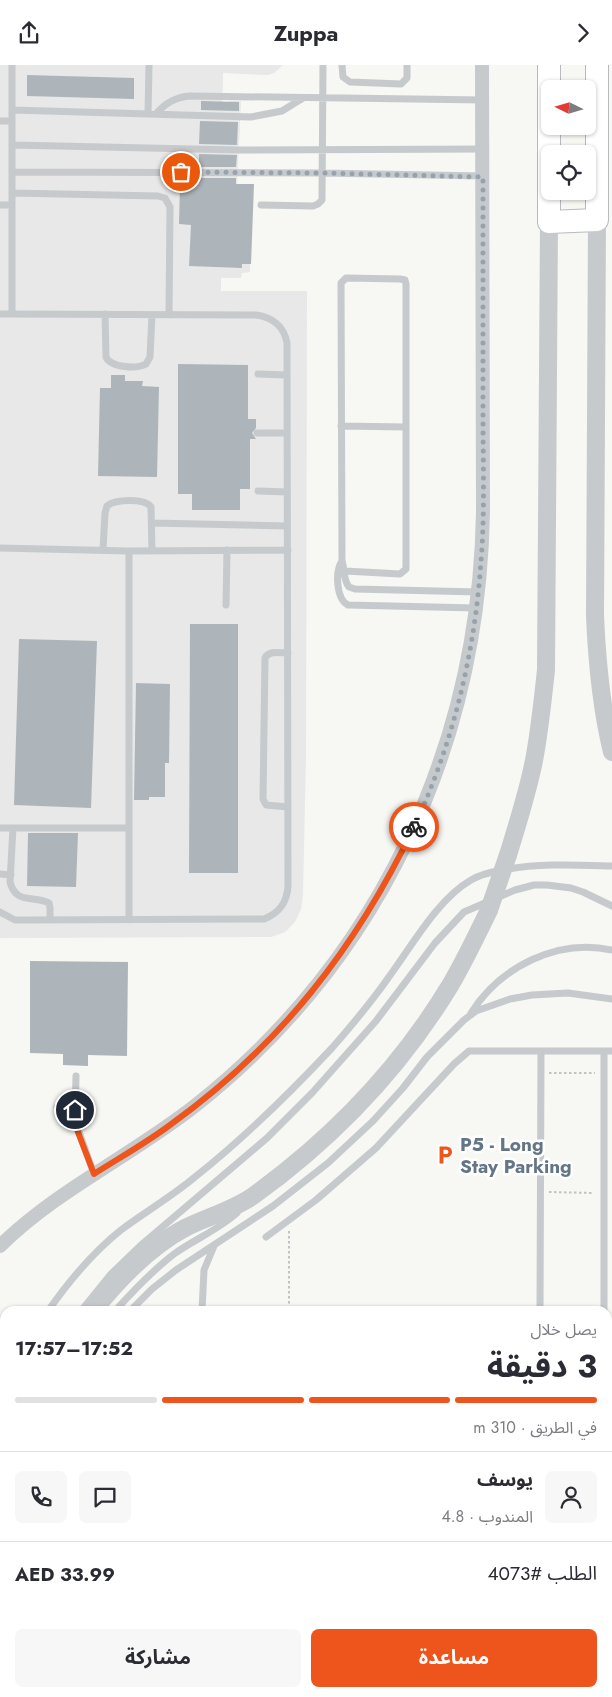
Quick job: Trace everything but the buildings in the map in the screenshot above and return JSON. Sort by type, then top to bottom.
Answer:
[{"type":"main road","points":[[549,65],[549,222],[597,220],[596,65]]},
{"type":"street","points":[[0,1246],[16,1230],[38,1213],[170,1125],[236,1071],[297,1010],[344,949],[377,898],[415,824],[431,786],[457,708],[468,659],[479,591],[483,512],[482,65]]},
{"type":"street","points":[[597,220],[595,616],[602,699],[612,752]]},
{"type":"street","points":[[97,1306],[132,1267],[164,1242],[184,1229],[234,1207],[252,1196],[300,1158],[342,1121],[377,1085],[428,1019],[451,984],[489,909],[523,806],[535,755],[546,670],[549,222]]},
{"type":"lane","points":[[12,65],[12,314]]},
{"type":"lane","points":[[149,65],[152,114]]},
{"type":"lane","points":[[261,205],[312,206],[318,204],[323,196],[323,65]]},
{"type":"lane","points":[[342,65],[343,77],[350,82],[401,84],[407,78],[407,65]]},
{"type":"lane","points":[[152,114],[165,104],[184,97],[482,100]]},
{"type":"lane","points":[[12,110],[246,117],[282,111],[303,98]]},
{"type":"lane","points":[[0,121],[12,121]]},
{"type":"lane","points":[[12,145],[324,151],[483,149]]},
{"type":"lane","points":[[12,172],[324,173],[483,177]]},
{"type":"lane","points":[[12,193],[158,196],[165,198],[170,207],[169,315]]},
{"type":"lane","points":[[0,205],[12,205]]},
{"type":"lane","points":[[345,571],[400,574],[406,569],[406,284],[403,279],[346,278],[341,283],[342,561],[347,585],[351,588],[479,591]]},
{"type":"lane","points":[[0,314],[256,315],[268,318],[279,325],[286,337],[288,550],[287,895],[279,910],[272,916],[264,919],[15,920],[0,913]]},
{"type":"lane","points":[[106,314],[107,360],[117,365],[140,366],[146,363],[150,357],[152,315]]},
{"type":"lane","points":[[258,374],[287,375]]},
{"type":"lane","points":[[341,426],[406,427]]},
{"type":"lane","points":[[257,433],[287,433]]},
{"type":"lane","points":[[258,491],[287,491]]},
{"type":"lane","points":[[103,550],[105,513],[110,504],[116,501],[147,502],[152,507],[152,551]]},
{"type":"lane","points":[[152,523],[287,526]]},
{"type":"lane","points":[[0,548],[128,551],[288,550]]},
{"type":"lane","points":[[226,605],[227,550]]},
{"type":"lane","points":[[128,551],[129,920]]},
{"type":"lane","points":[[342,561],[338,572],[339,593],[343,602],[348,605],[477,608]]},
{"type":"lane","points":[[288,653],[271,653],[265,658],[263,799],[266,805],[288,807]]},
{"type":"lane","points":[[0,828],[129,827]]},
{"type":"lane","points":[[12,828],[11,886],[18,895],[24,898],[49,903],[50,920]]},
{"type":"lane","points":[[52,1306],[70,1281],[106,1243],[193,1179],[297,1085],[366,1007],[442,903],[456,890],[481,874],[520,867],[538,865],[612,866]]},
{"type":"lane","points":[[0,874],[11,875]]},
{"type":"lane","points":[[84,1306],[112,1274],[140,1247],[267,1138],[312,1093],[371,1027],[439,938],[464,912],[515,890],[541,885],[571,888],[612,906]]},
{"type":"lane","points":[[135,1306],[164,1279],[188,1261],[292,1192],[328,1163],[373,1121],[403,1088],[427,1057],[469,1016],[488,990],[514,969],[528,961],[559,950],[592,947],[612,950]]},
{"type":"lane","points":[[469,1016],[491,1005],[532,995],[568,993],[612,999]]},
{"type":"lane","points":[[266,1237],[316,1200],[376,1148],[454,1064],[469,1051],[608,1051],[604,1073],[604,1306]]},
{"type":"lane","points":[[540,1306],[541,1052]]},
{"type":"lane","points":[[76,1076],[76,1127],[94,1174]]},
{"type":"lane","points":[[57,1107],[75,1105]]},
{"type":"lane","points":[[119,1306],[162,1264],[224,1223],[252,1196]]},
{"type":"lane","points":[[202,1306],[204,1270],[214,1245]]},
{"type":"path","points":[[540,1073],[604,1073]]},
{"type":"path","points":[[540,1192],[604,1193]]},
{"type":"path","points":[[289,1221],[289,1306]]},
{"type":"shaded area","points":[[0,65],[283,65],[274,73],[268,75],[223,73],[222,110],[229,110],[230,101],[241,101],[237,189],[250,190],[250,272],[242,273],[241,278],[221,278],[221,291],[307,291],[306,754],[303,894],[301,909],[295,922],[285,932],[271,937],[0,938]]},
{"type":"way so far","points":[[181,172],[483,177],[483,512],[479,591],[473,635],[457,708],[443,755],[414,827]]},
{"type":"place","name":"P5 - Long Stay Parking","points":[[445,1155]]},
{"type":"route","points":[[75,1110],[76,1127],[94,1174],[140,1146],[197,1104],[249,1059],[297,1010],[319,983],[359,928],[414,827]]}]
